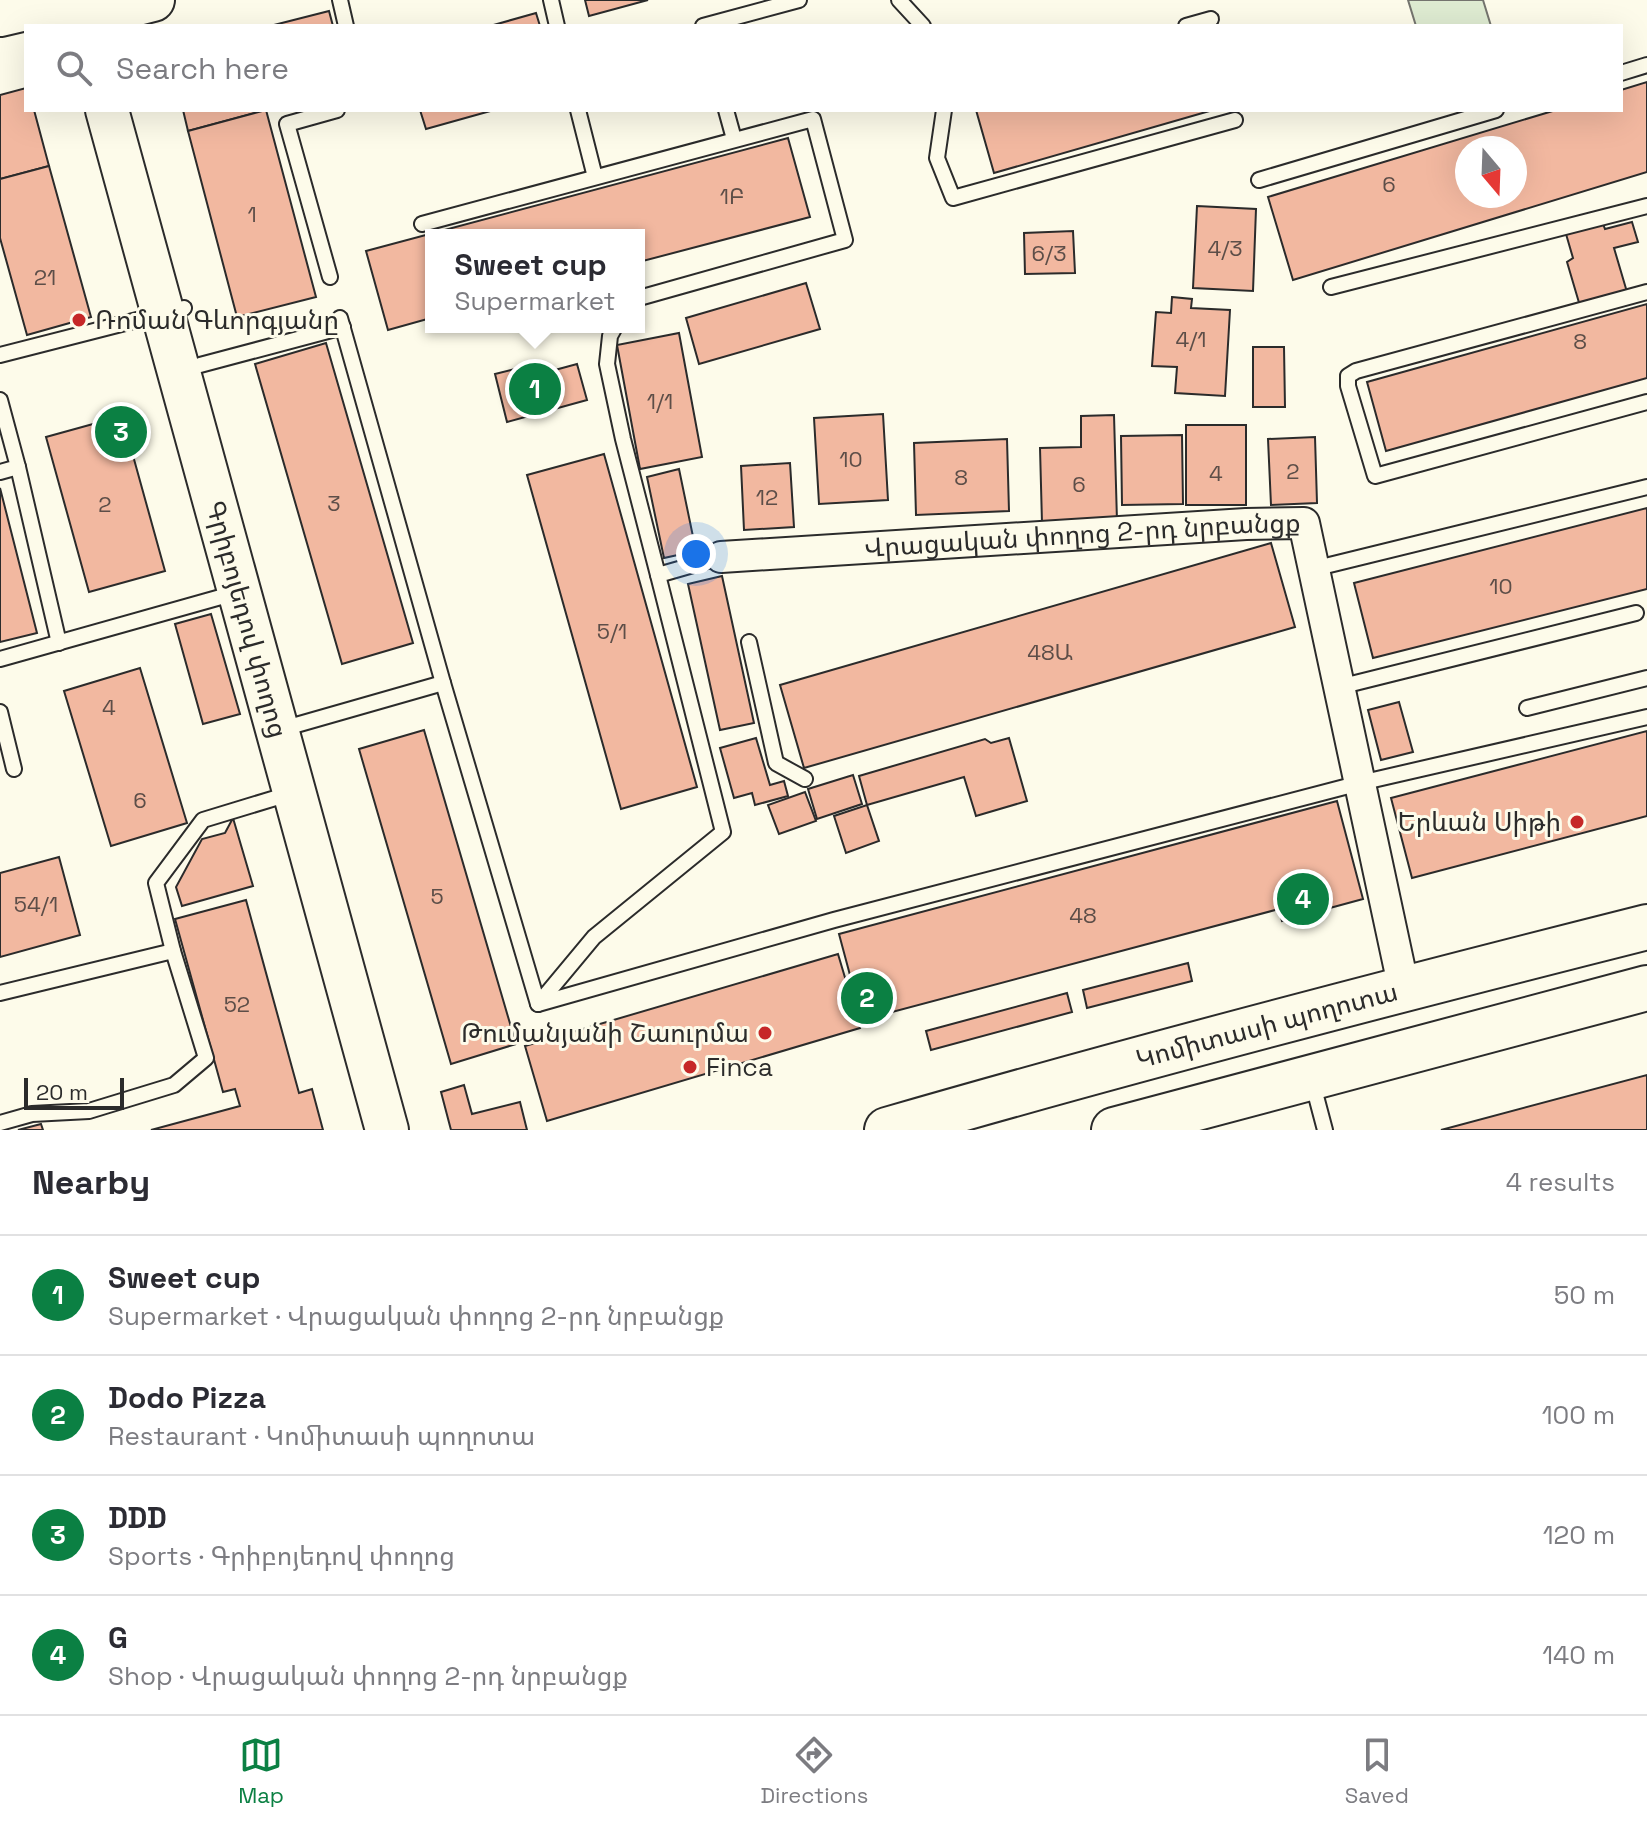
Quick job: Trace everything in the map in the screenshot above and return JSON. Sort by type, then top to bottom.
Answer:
[{"type":"main road","name":"Կոմիտասի պողոտա","points":[[887,1130],[1404,989],[1647,927]]},
{"type":"main road","points":[[1114,1130],[1647,988]]},
{"type":"street","points":[[0,15],[84,14],[153,0]]},
{"type":"street","points":[[0,40],[24,34]]},
{"type":"street","name":"Գրիբոյեդով փողոց","points":[[108,112],[174,311],[200,365],[288,728],[295,793],[387,1130]]},
{"type":"street","name":"Գրիբոյեդով փողոց","points":[[130,112],[239,592],[288,728],[409,1130]]},
{"type":"street","name":"Վրացական փողոց 2-րդ նրբանցք","points":[[721,557],[1304,523],[1404,989]]},
{"type":"lane","points":[[340,0],[346,24]]},
{"type":"lane","points":[[551,0],[557,24]]},
{"type":"lane","points":[[710,24],[796,0]]},
{"type":"lane","points":[[899,0],[921,24]]},
{"type":"lane","points":[[1193,24],[1211,19]]},
{"type":"lane","points":[[1623,72],[1647,65]]},
{"type":"lane","points":[[330,112],[287,124],[330,277]]},
{"type":"lane","points":[[579,112],[595,177]]},
{"type":"lane","points":[[727,112],[734,139]]},
{"type":"lane","points":[[944,112],[937,158],[953,198],[1235,120]]},
{"type":"lane","points":[[1259,180],[1489,112]]},
{"type":"lane","points":[[422,224],[813,119],[845,240],[645,296]]},
{"type":"lane","points":[[1331,287],[1647,206]]},
{"type":"lane","points":[[1647,292],[1356,371],[1348,376],[1348,386],[1373,473],[1379,476],[1647,402]]},
{"type":"lane","points":[[0,355],[174,311]]},
{"type":"lane","points":[[200,365],[342,322],[443,683],[538,1004]]},
{"type":"lane","points":[[538,1004],[594,937],[723,832],[623,439],[607,364],[612,333]]},
{"type":"lane","points":[[0,400],[59,643]]},
{"type":"lane","points":[[0,472],[18,467]]},
{"type":"lane","points":[[1313,569],[1647,487]]},
{"type":"lane","points":[[658,575],[721,557]]},
{"type":"lane","points":[[0,659],[239,592]]},
{"type":"lane","points":[[1339,687],[1636,613]]},
{"type":"lane","points":[[749,642],[776,763],[805,779]]},
{"type":"lane","points":[[1527,708],[1647,678]]},
{"type":"lane","points":[[288,728],[443,683]]},
{"type":"lane","points":[[0,712],[14,769]]},
{"type":"lane","points":[[538,1004],[834,920],[1360,783],[1647,717]]},
{"type":"lane","points":[[0,1123],[32,1114],[89,1111],[174,1085],[206,1058],[156,883],[203,820],[295,793]]},
{"type":"lane","points":[[0,993],[173,951]]},
{"type":"lane","points":[[1311,1076],[1325,1130]]},
{"type":"green space","points":[[1408,0],[1483,0],[1490,24],[1415,24]]},
{"type":"building","points":[[585,0],[648,0],[589,16]]},
{"type":"building","points":[[329,11],[332,24],[278,24]]},
{"type":"building","points":[[536,13],[539,24],[497,24]]},
{"type":"building","points":[[1647,82],[1647,172],[1293,280],[1268,197],[1455,141],[1455,208],[1527,208],[1527,136],[1470,136],[1549,112],[1623,112],[1623,89]]},
{"type":"building","points":[[24,89],[24,112],[35,112],[49,166],[0,179],[0,95]]},
{"type":"building","points":[[183,112],[258,112],[188,131]]},
{"type":"building","points":[[267,112],[316,297],[237,317],[188,131]]},
{"type":"building","points":[[421,112],[487,112],[426,129]]},
{"type":"building","points":[[977,112],[1206,112],[994,173]]},
{"type":"building","points":[[788,138],[810,217],[645,260],[645,229],[448,229]]},
{"type":"building","points":[[49,166],[91,317],[27,335],[0,238],[0,179]]},
{"type":"building","points":[[1197,206],[1256,209],[1253,291],[1193,288]]},
{"type":"building","points":[[1632,222],[1638,242],[1614,248],[1627,292],[1580,306],[1567,262],[1573,258],[1566,234],[1603,224],[1605,229]]},
{"type":"building","points":[[1073,231],[1075,273],[1025,274],[1024,233]]},
{"type":"building","points":[[425,235],[425,320],[388,330],[366,251]]},
{"type":"building","points":[[806,283],[820,329],[699,364],[686,318]]},
{"type":"building","points":[[1172,297],[1192,299],[1191,308],[1230,310],[1225,396],[1175,393],[1177,367],[1152,366],[1156,312],[1171,313]]},
{"type":"building","points":[[1647,304],[1647,378],[1386,451],[1367,382]]},
{"type":"building","points":[[679,333],[702,457],[640,469],[617,345]]},
{"type":"building","points":[[326,343],[413,643],[342,664],[255,364]]},
{"type":"building","points":[[1253,347],[1284,347],[1285,407],[1253,407]]},
{"type":"building","points":[[577,364],[587,400],[507,422],[495,374],[515,369],[518,380]]},
{"type":"building","points":[[883,414],[888,500],[819,504],[814,418]]},
{"type":"building","points":[[1114,415],[1117,521],[1042,523],[1040,448],[1081,447],[1081,416]]},
{"type":"building","points":[[122,416],[165,571],[89,592],[46,437]]},
{"type":"building","points":[[1186,425],[1246,425],[1246,505],[1186,505]]},
{"type":"building","points":[[1182,435],[1183,504],[1122,505],[1121,436]]},
{"type":"building","points":[[1315,437],[1317,503],[1271,505],[1268,439]]},
{"type":"building","points":[[1007,439],[1009,511],[916,515],[914,443]]},
{"type":"building","points":[[604,454],[697,787],[621,809],[527,475]]},
{"type":"building","points":[[790,463],[794,527],[744,530],[741,466]]},
{"type":"building","points":[[679,469],[696,551],[664,558],[647,477]]},
{"type":"building","points":[[0,488],[37,633],[0,642]]},
{"type":"building","points":[[1647,508],[1647,589],[1373,658],[1354,583]]},
{"type":"building","points":[[1271,543],[1295,627],[804,768],[780,685]]},
{"type":"building","points":[[722,576],[754,723],[720,730],[688,584]]},
{"type":"building","points":[[211,614],[240,714],[203,724],[175,624]]},
{"type":"building","points":[[140,668],[187,823],[111,846],[64,691]]},
{"type":"building","points":[[1399,702],[1413,752],[1381,760],[1368,710]]},
{"type":"building","points":[[424,730],[516,1044],[451,1064],[359,749]]},
{"type":"building","points":[[1647,731],[1647,816],[1412,878],[1391,798]]},
{"type":"building","points":[[756,738],[770,785],[784,781],[788,796],[755,805],[752,793],[734,798],[720,748]]},
{"type":"building","points":[[1009,738],[1027,801],[976,816],[964,777],[867,805],[859,776],[985,739],[991,743]]},
{"type":"building","points":[[853,775],[862,804],[817,819],[808,789]]},
{"type":"building","points":[[805,792],[816,821],[779,834],[768,805]]},
{"type":"building","points":[[1337,801],[1363,899],[1282,921],[1279,909],[862,1020],[839,934]]},
{"type":"building","points":[[867,805],[879,841],[846,853],[834,816]]},
{"type":"building","points":[[233,818],[253,886],[182,906],[176,887],[202,839],[225,833]]},
{"type":"building","points":[[59,857],[80,935],[0,957],[0,873]]},
{"type":"building","points":[[246,900],[299,1093],[312,1089],[323,1130],[151,1130],[240,1106],[235,1089],[223,1092],[175,919]]},
{"type":"building","points":[[838,954],[860,1028],[547,1121],[525,1046]]},
{"type":"building","points":[[1188,963],[1192,981],[1087,1008],[1083,990]]},
{"type":"building","points":[[1067,993],[1072,1012],[931,1050],[926,1031]]},
{"type":"building","points":[[1647,1075],[1647,1130],[1441,1130]]},
{"type":"building","points":[[464,1085],[472,1114],[520,1102],[527,1130],[451,1130],[441,1092]]},
{"type":"building","points":[[41,1124],[43,1130],[18,1130]]},
{"type":"place","name":"Ռոման Գևորգյանը","points":[[79,320]]},
{"type":"place","name":"Sweet cup","points":[[535,389]]},
{"type":"place","name":"DDD","points":[[121,432]]},
{"type":"place","name":"Երևան Սիթի","points":[[1577,822]]},
{"type":"place","name":"G","points":[[1303,899]]},
{"type":"place","name":"Dodo Pizza","points":[[867,998]]},
{"type":"place","name":"Թումանյանի Շաուրմա","points":[[765,1033]]},
{"type":"place","name":"Finca","points":[[690,1067]]}]
